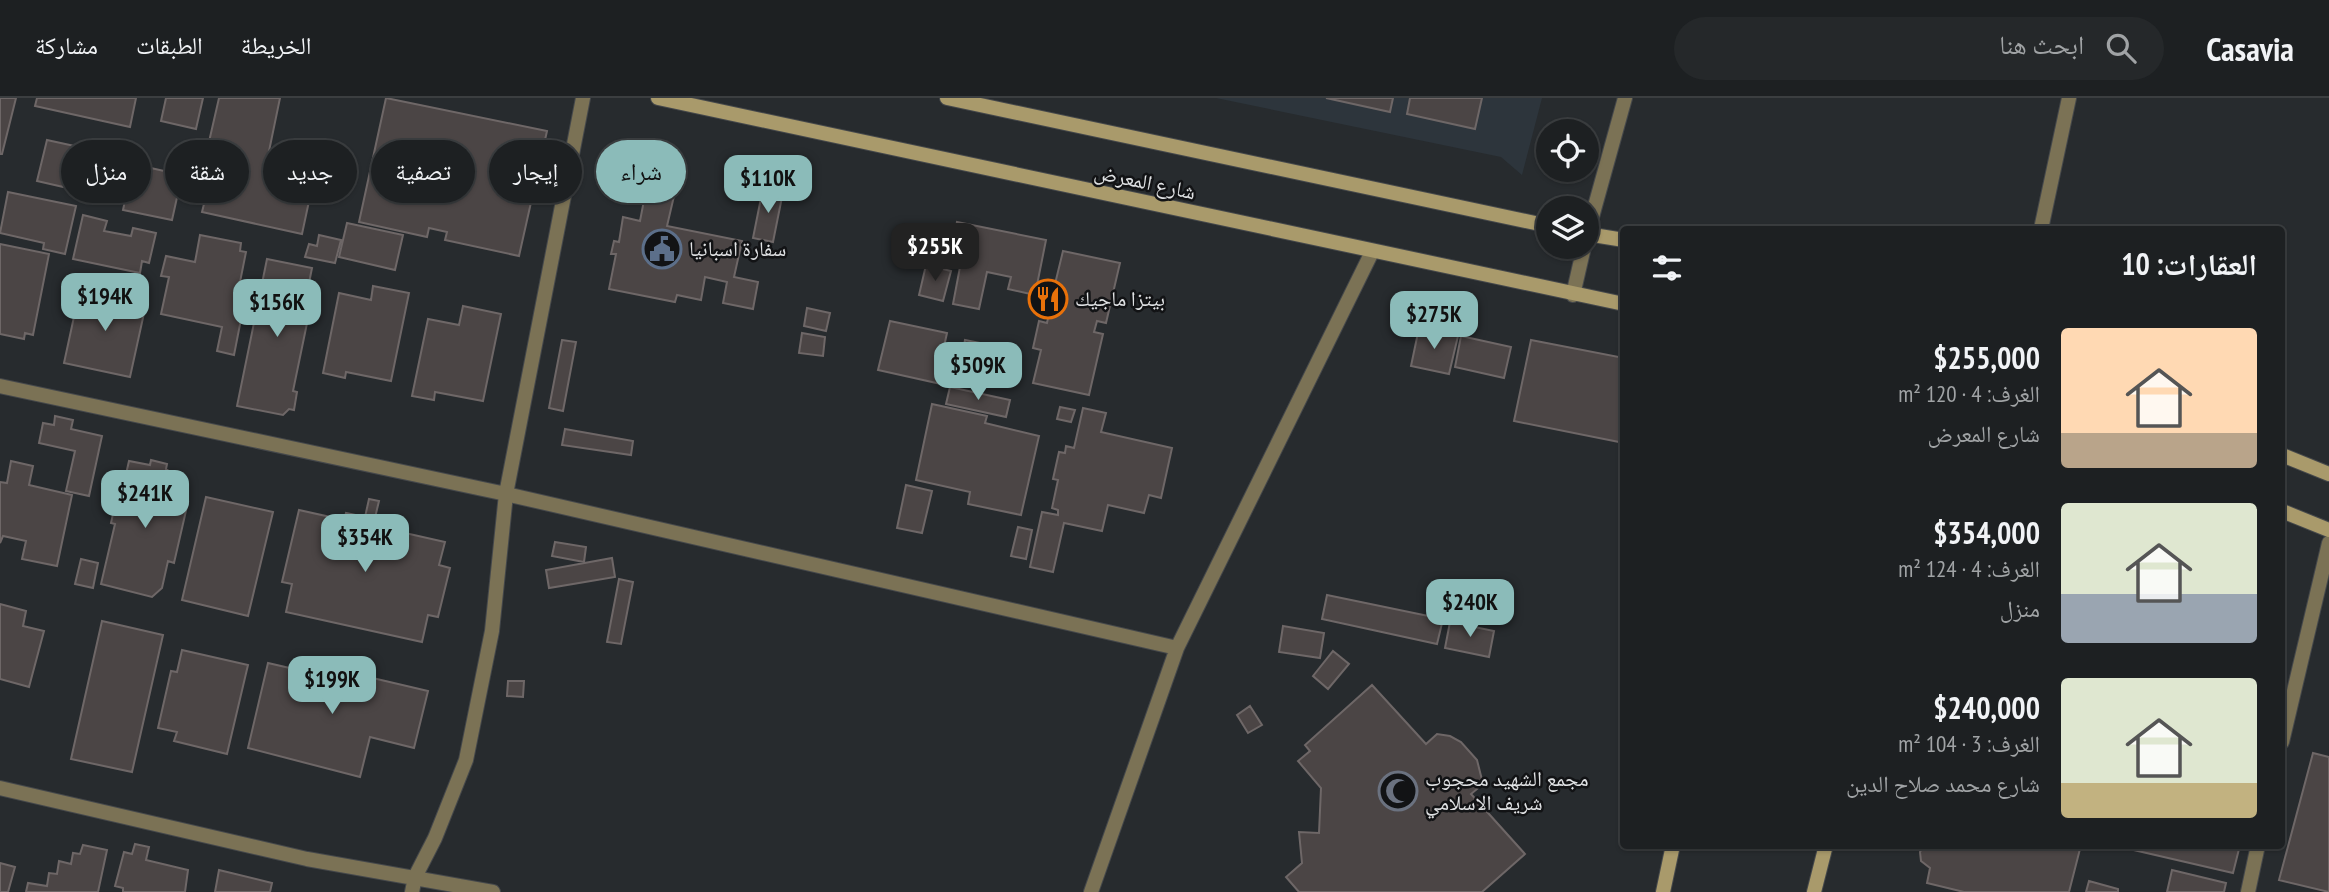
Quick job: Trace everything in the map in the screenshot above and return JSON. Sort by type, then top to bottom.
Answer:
[{"type":"main road","name":"شارع المعرض","points":[[658,98],[1620,303]]},
{"type":"main road","name":"شارع المعرض","points":[[947,98],[1536,223]]},
{"type":"main road","points":[[1599,236],[1620,239]]},
{"type":"main road","points":[[2285,456],[2329,474]]},
{"type":"main road","points":[[2285,511],[2329,530]]},
{"type":"main road","points":[[1663,892],[1672,849]]},
{"type":"main road","points":[[1814,892],[1825,849]]},
{"type":"street","points":[[414,885],[466,760],[492,631],[506,494],[583,98]]},
{"type":"street","points":[[1598,196],[1625,98]]},
{"type":"street","points":[[2042,226],[2069,98]]},
{"type":"street","points":[[1091,892],[1177,648],[1372,252]]},
{"type":"street","points":[[1573,295],[1581,259]]},
{"type":"street","points":[[0,386],[506,494],[1177,648]]},
{"type":"street","points":[[2285,729],[2329,543]]},
{"type":"street","points":[[0,788],[414,885],[492,892]]},
{"type":"street","points":[[2248,892],[2257,849]]},
{"type":"shaded area","points":[[1216,98],[1542,98],[1522,175],[1501,157]]},
{"type":"building","points":[[0,98],[16,98],[2,154],[0,154]]},
{"type":"building","points":[[37,98],[136,98],[130,127],[35,106]]},
{"type":"building","points":[[166,98],[203,98],[196,129],[161,121]]},
{"type":"building","points":[[219,98],[280,98],[271,140],[263,140],[263,203],[309,203],[302,234],[202,212],[204,204],[195,203],[249,203],[249,140],[209,140]]},
{"type":"building","points":[[386,98],[547,131],[545,140],[489,140],[489,203],[531,203],[519,256],[445,240],[447,232],[429,228],[427,237],[359,222],[371,167],[371,203],[475,203],[475,140],[377,140]]},
{"type":"building","points":[[1326,98],[1393,98],[1390,112]]},
{"type":"building","points":[[1410,98],[1482,98],[1475,129],[1407,114]]},
{"type":"building","points":[[47,140],[61,143],[61,186],[37,181]]},
{"type":"building","points":[[151,168],[165,171],[165,203],[176,203],[172,220],[123,210],[125,203],[151,203]]},
{"type":"building","points":[[763,188],[783,192],[773,242],[753,238]]},
{"type":"building","points":[[8,192],[76,206],[65,254],[43,249],[44,243],[0,233]]},
{"type":"building","points":[[643,203],[672,203],[667,226],[742,241],[734,277],[758,282],[753,309],[723,303],[727,282],[705,277],[701,300],[677,295],[675,302],[609,289],[616,254],[611,254],[614,241],[619,242],[623,217],[640,221]]},
{"type":"building","points":[[83,215],[107,221],[104,231],[131,236],[133,228],[156,233],[149,263],[142,261],[140,273],[73,259]]},
{"type":"building","points":[[957,222],[1046,240],[1035,295],[1008,289],[1011,277],[987,272],[979,309],[953,304],[960,267],[948,264]]},
{"type":"building","points":[[347,223],[403,235],[395,270],[339,257]]},
{"type":"building","points":[[200,235],[241,243],[240,251],[246,252],[237,297],[245,299],[234,355],[217,351],[222,327],[161,314],[169,277],[161,276],[166,256],[195,262]]},
{"type":"building","points":[[319,235],[341,240],[335,263],[305,257],[309,244],[317,246]]},
{"type":"building","points":[[0,244],[49,254],[33,335],[25,333],[24,339],[0,334]]},
{"type":"building","points":[[1063,251],[1120,263],[1106,323],[1097,321],[1094,332],[1103,334],[1089,395],[1033,383],[1041,350],[1033,348],[1039,321],[1047,323],[1050,309],[1043,307],[1048,282],[1055,284]]},
{"type":"building","points":[[267,259],[312,268],[306,298],[312,299],[293,391],[297,392],[294,410],[289,409],[283,415],[237,406]]},
{"type":"building","points":[[926,265],[951,271],[943,301],[919,295]]},
{"type":"building","points":[[373,286],[409,293],[391,381],[346,372],[345,378],[323,373],[339,293],[371,300]]},
{"type":"building","points":[[80,289],[146,304],[130,377],[64,363]]},
{"type":"building","points":[[463,306],[501,314],[483,401],[435,392],[434,400],[412,396],[428,319],[459,325]]},
{"type":"building","points":[[807,308],[830,313],[826,331],[804,326]]},
{"type":"building","points":[[890,321],[947,333],[940,365],[955,369],[950,386],[878,370]]},
{"type":"building","points":[[1419,328],[1458,336],[1449,374],[1411,366]]},
{"type":"building","points":[[802,333],[825,337],[823,356],[799,353]]},
{"type":"building","points":[[1461,336],[1511,347],[1504,378],[1455,367]]},
{"type":"building","points":[[562,340],[576,342],[563,411],[549,408]]},
{"type":"building","points":[[965,340],[1000,347],[996,369],[961,362]]},
{"type":"building","points":[[1531,340],[1620,357],[1620,442],[1514,421]]},
{"type":"building","points":[[950,387],[1010,400],[1006,417],[946,404]]},
{"type":"building","points":[[932,404],[987,416],[985,423],[1039,436],[1021,515],[968,504],[970,492],[916,480]]},
{"type":"building","points":[[1060,407],[1075,410],[1071,422],[1057,419]]},
{"type":"building","points":[[1083,408],[1106,413],[1101,432],[1172,448],[1161,498],[1149,495],[1144,513],[1108,505],[1102,531],[1064,523],[1053,572],[1030,567],[1042,512],[1058,515],[1058,510],[1052,508],[1058,480],[1053,479],[1059,452],[1065,453],[1066,446],[1074,448]]},
{"type":"building","points":[[55,416],[73,420],[71,429],[102,436],[89,496],[66,491],[75,451],[39,443],[43,423],[54,425]]},
{"type":"building","points":[[565,429],[633,441],[631,455],[562,445]]},
{"type":"building","points":[[151,460],[167,464],[166,469],[180,479],[175,499],[188,502],[174,563],[168,561],[162,588],[152,597],[101,584],[115,524],[111,523],[117,496],[121,496],[129,461],[150,465]]},
{"type":"building","points":[[11,461],[33,466],[29,485],[72,495],[57,566],[22,559],[26,541],[3,536],[0,543],[0,482],[7,483]]},
{"type":"building","points":[[906,485],[932,491],[922,533],[897,528]]},
{"type":"building","points":[[206,497],[273,512],[248,616],[182,600]]},
{"type":"building","points":[[369,499],[379,501],[373,526],[386,529],[388,521],[407,525],[405,533],[445,542],[439,565],[450,568],[438,617],[428,615],[422,642],[286,612],[292,584],[282,582],[299,510],[344,520],[346,513],[365,517]]},
{"type":"building","points":[[1018,527],[1032,530],[1026,559],[1011,556]]},
{"type":"building","points":[[555,542],[586,547],[584,562],[552,556]]},
{"type":"building","points":[[612,558],[615,577],[549,588],[546,570]]},
{"type":"building","points":[[81,559],[98,563],[93,588],[75,584]]},
{"type":"building","points":[[619,579],[633,582],[621,644],[607,642]]},
{"type":"building","points":[[1327,595],[1443,619],[1437,644],[1322,619]]},
{"type":"building","points":[[0,604],[26,611],[23,626],[44,631],[29,687],[0,679]]},
{"type":"building","points":[[102,621],[163,635],[132,772],[71,759]]},
{"type":"building","points":[[1450,622],[1494,631],[1489,657],[1445,648]]},
{"type":"building","points":[[1283,626],[1324,633],[1320,658],[1279,652]]},
{"type":"building","points":[[182,650],[248,665],[227,754],[174,741],[177,732],[158,728],[171,671],[177,672]]},
{"type":"building","points":[[1333,651],[1349,664],[1328,689],[1313,676]]},
{"type":"building","points":[[296,660],[428,691],[414,748],[370,737],[360,777],[248,748],[268,663],[294,669]]},
{"type":"building","points":[[508,681],[524,681],[523,697],[507,696]]},
{"type":"building","name":"مجمع الشهيد محجوب شريف الاسلامي","points":[[1372,685],[1426,744],[1437,734],[1450,736],[1461,742],[1477,760],[1483,784],[1471,794],[1525,854],[1482,892],[1299,892],[1286,877],[1302,863],[1299,832],[1319,833],[1321,788],[1298,761],[1310,751],[1305,745]]},
{"type":"building","points":[[1250,706],[1262,725],[1248,733],[1237,715]]},
{"type":"building","points":[[2313,753],[2329,757],[2329,892],[2279,880]]},
{"type":"building","points":[[135,844],[149,847],[146,860],[188,870],[185,892],[123,892],[123,888],[115,886],[124,852],[132,854]]},
{"type":"building","points":[[83,845],[107,850],[98,892],[26,892],[28,883],[47,886],[49,873],[57,874],[59,861],[71,864],[73,853],[80,854]]},
{"type":"building","points":[[1922,849],[2080,849],[2069,892],[1964,892],[1927,883],[1930,868],[1921,861]]},
{"type":"building","points":[[2129,849],[2239,849],[2233,873]]},
{"type":"building","points":[[0,863],[15,867],[8,892],[0,892]]},
{"type":"building","points":[[219,870],[272,883],[270,892],[215,892]]},
{"type":"building","points":[[2172,870],[2226,883],[2224,892],[2167,892]]},
{"type":"building","points":[[2089,881],[2118,889],[2118,892],[2086,892]]},
{"type":"place","name":"سفارة اسبانيا","points":[[662,249]]},
{"type":"place","name":"بيتزا ماجيك","points":[[1048,299]]},
{"type":"place","name":"مجمع الشهيد محجوب شريف الاسلامي","points":[[1398,791]]}]
